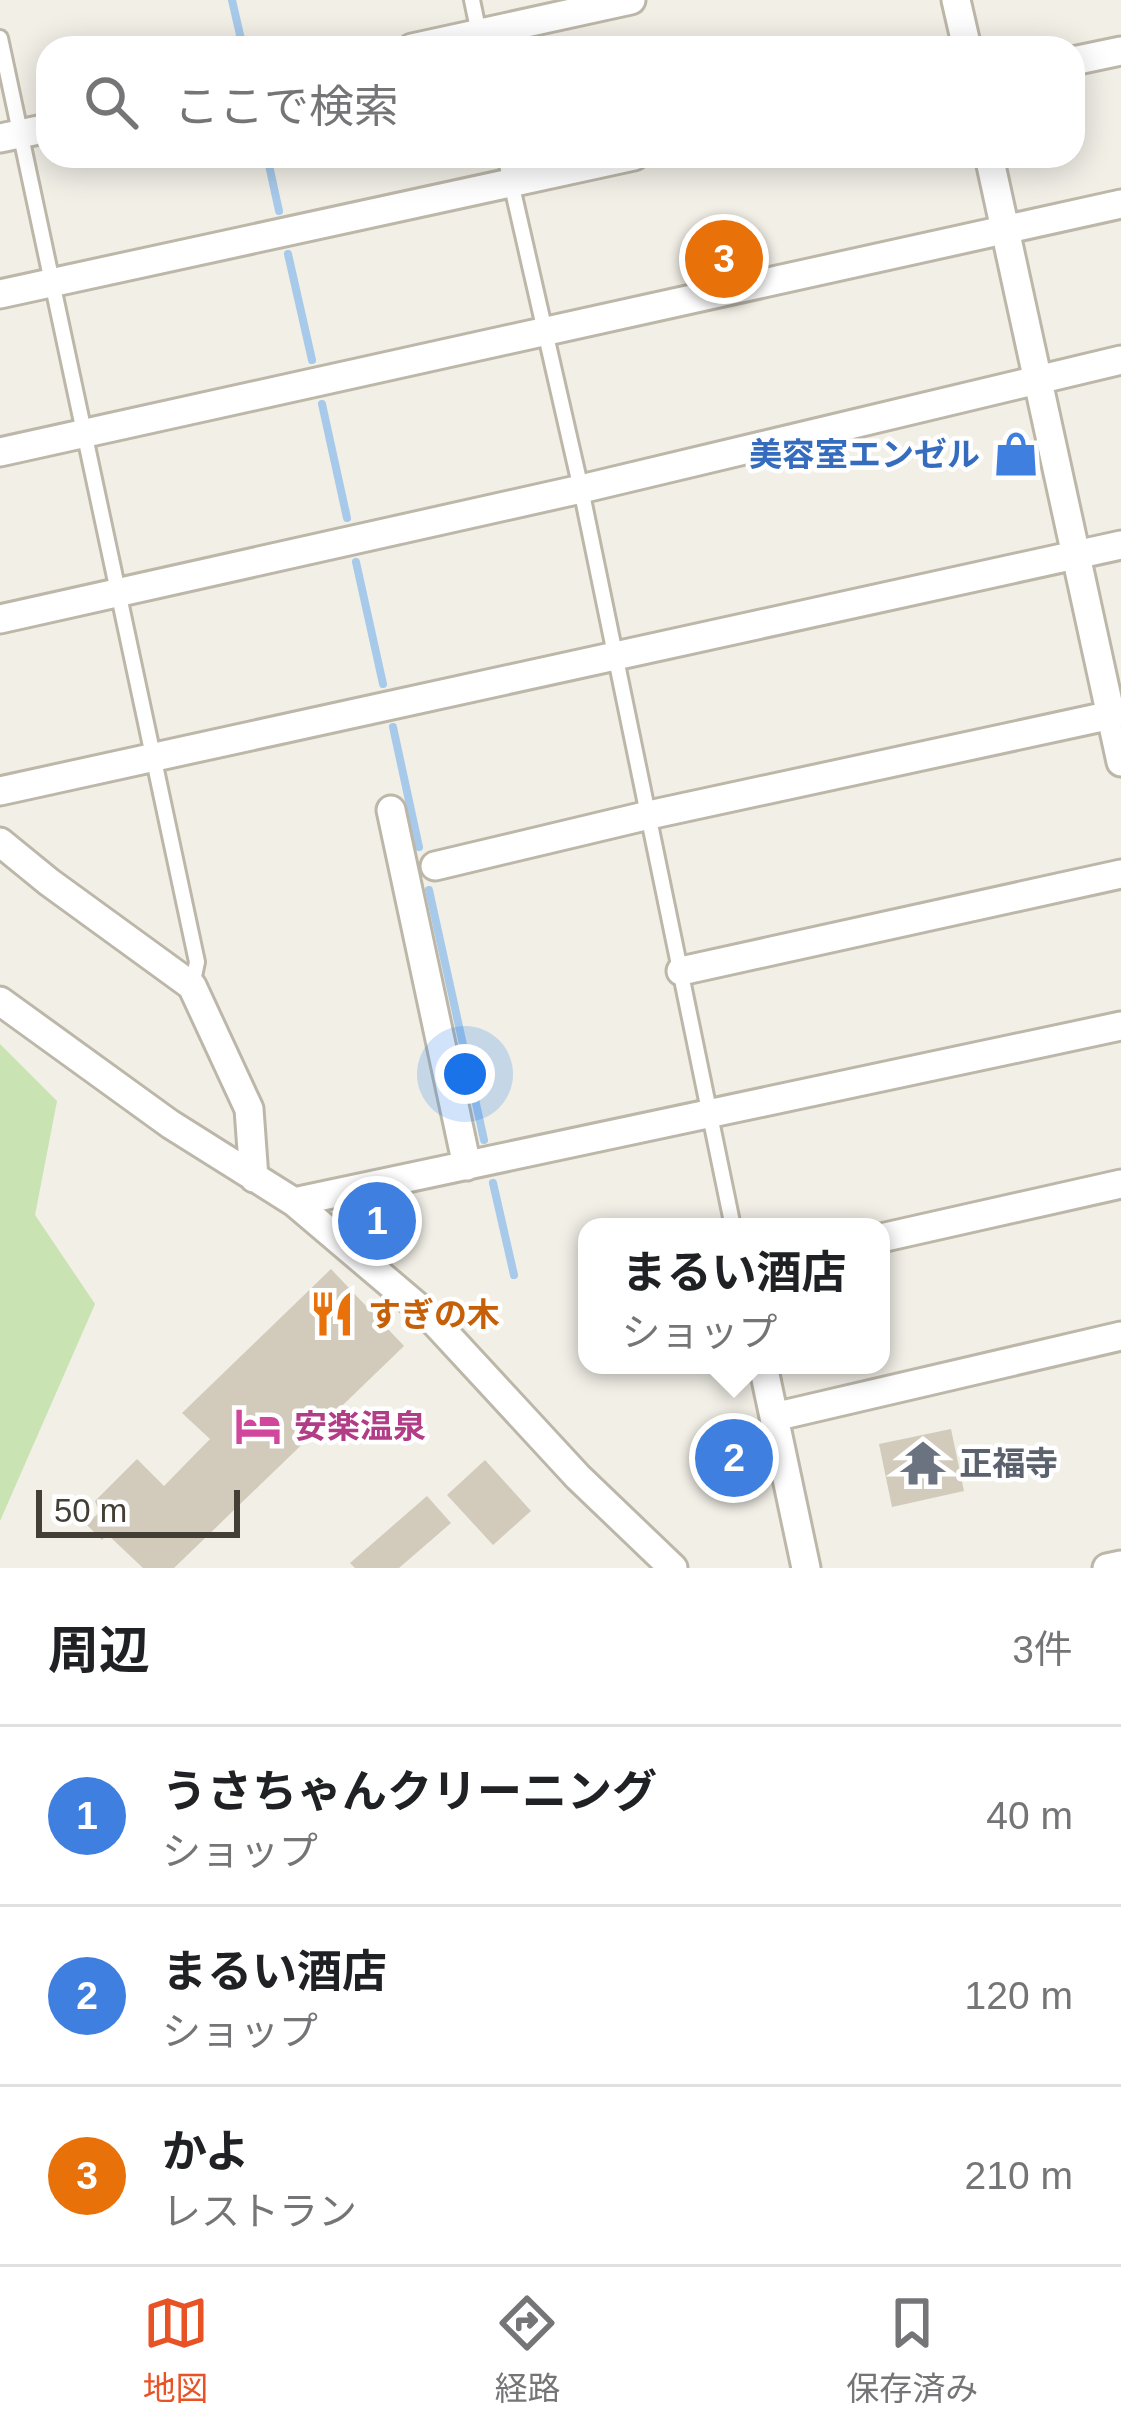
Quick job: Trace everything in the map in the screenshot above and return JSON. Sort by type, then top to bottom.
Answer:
[{"type":"street","points":[[499,36],[631,0]]},
{"type":"street","points":[[956,0],[964,36]]},
{"type":"street","points":[[1085,58],[1121,50]]},
{"type":"street","points":[[991,168],[1116,714],[1121,762]]},
{"type":"street","points":[[0,294],[508,169]]},
{"type":"street","points":[[0,452],[1121,204]]},
{"type":"street","points":[[0,619],[581,489],[1121,360]]},
{"type":"street","points":[[0,791],[1121,545]]},
{"type":"street","points":[[435,866],[1116,714]]},
{"type":"street","points":[[391,810],[467,1166]]},
{"type":"street","points":[[0,842],[192,986],[248,1109],[254,1178]]},
{"type":"street","points":[[681,971],[1121,874]]},
{"type":"street","points":[[0,1001],[170,1124],[294,1202],[432,1319],[578,1477],[673,1568]]},
{"type":"street","points":[[294,1202],[1121,1027]]},
{"type":"street","points":[[890,1236],[1121,1184]]},
{"type":"street","points":[[774,1417],[1121,1336]]},
{"type":"street","points":[[765,1374],[806,1568]]},
{"type":"street","points":[[1107,1568],[1121,1565]]},
{"type":"lane","points":[[472,0],[480,36]]},
{"type":"lane","points":[[0,38],[155,757],[196,962],[192,986]]},
{"type":"lane","points":[[508,169],[581,489],[732,1218]]},
{"type":"lane","points":[[404,873],[435,866]]},
{"type":"green space","points":[[0,1044],[57,1101],[35,1215],[95,1304],[0,1521]]},
{"type":"building","name":"安楽温泉","points":[[331,1269],[404,1346],[174,1568],[143,1568],[107,1534],[102,1540],[87,1525],[99,1512],[95,1501],[137,1459],[164,1486],[210,1439],[182,1413]]},
{"type":"building","points":[[951,1429],[964,1491],[892,1507],[879,1444]]},
{"type":"building","points":[[485,1460],[531,1511],[493,1545],[447,1495]]},
{"type":"building","points":[[427,1496],[451,1523],[399,1568],[355,1568],[350,1563]]},
{"type":"waterway","points":[[232,0],[240,36]]},
{"type":"waterway","points":[[270,168],[279,211]]},
{"type":"waterway","points":[[288,254],[312,360]]},
{"type":"waterway","points":[[322,404],[347,518]]},
{"type":"waterway","points":[[356,562],[383,684]]},
{"type":"waterway","points":[[393,727],[419,847]]},
{"type":"waterway","points":[[429,890],[484,1140]]},
{"type":"waterway","points":[[493,1183],[514,1275]]},
{"type":"place","name":"かよ","points":[[724,259]]},
{"type":"place","name":"美容室エンゼル","points":[[1016,454]]},
{"type":"place","name":"うさちゃんクリーニング","points":[[377,1221]]},
{"type":"place","name":"すぎの木","points":[[332,1314]]},
{"type":"place","name":"安楽温泉","points":[[258,1426]]},
{"type":"place","name":"まるい酒店","points":[[734,1458]]},
{"type":"place","name":"正福寺","points":[[923,1463]]}]
